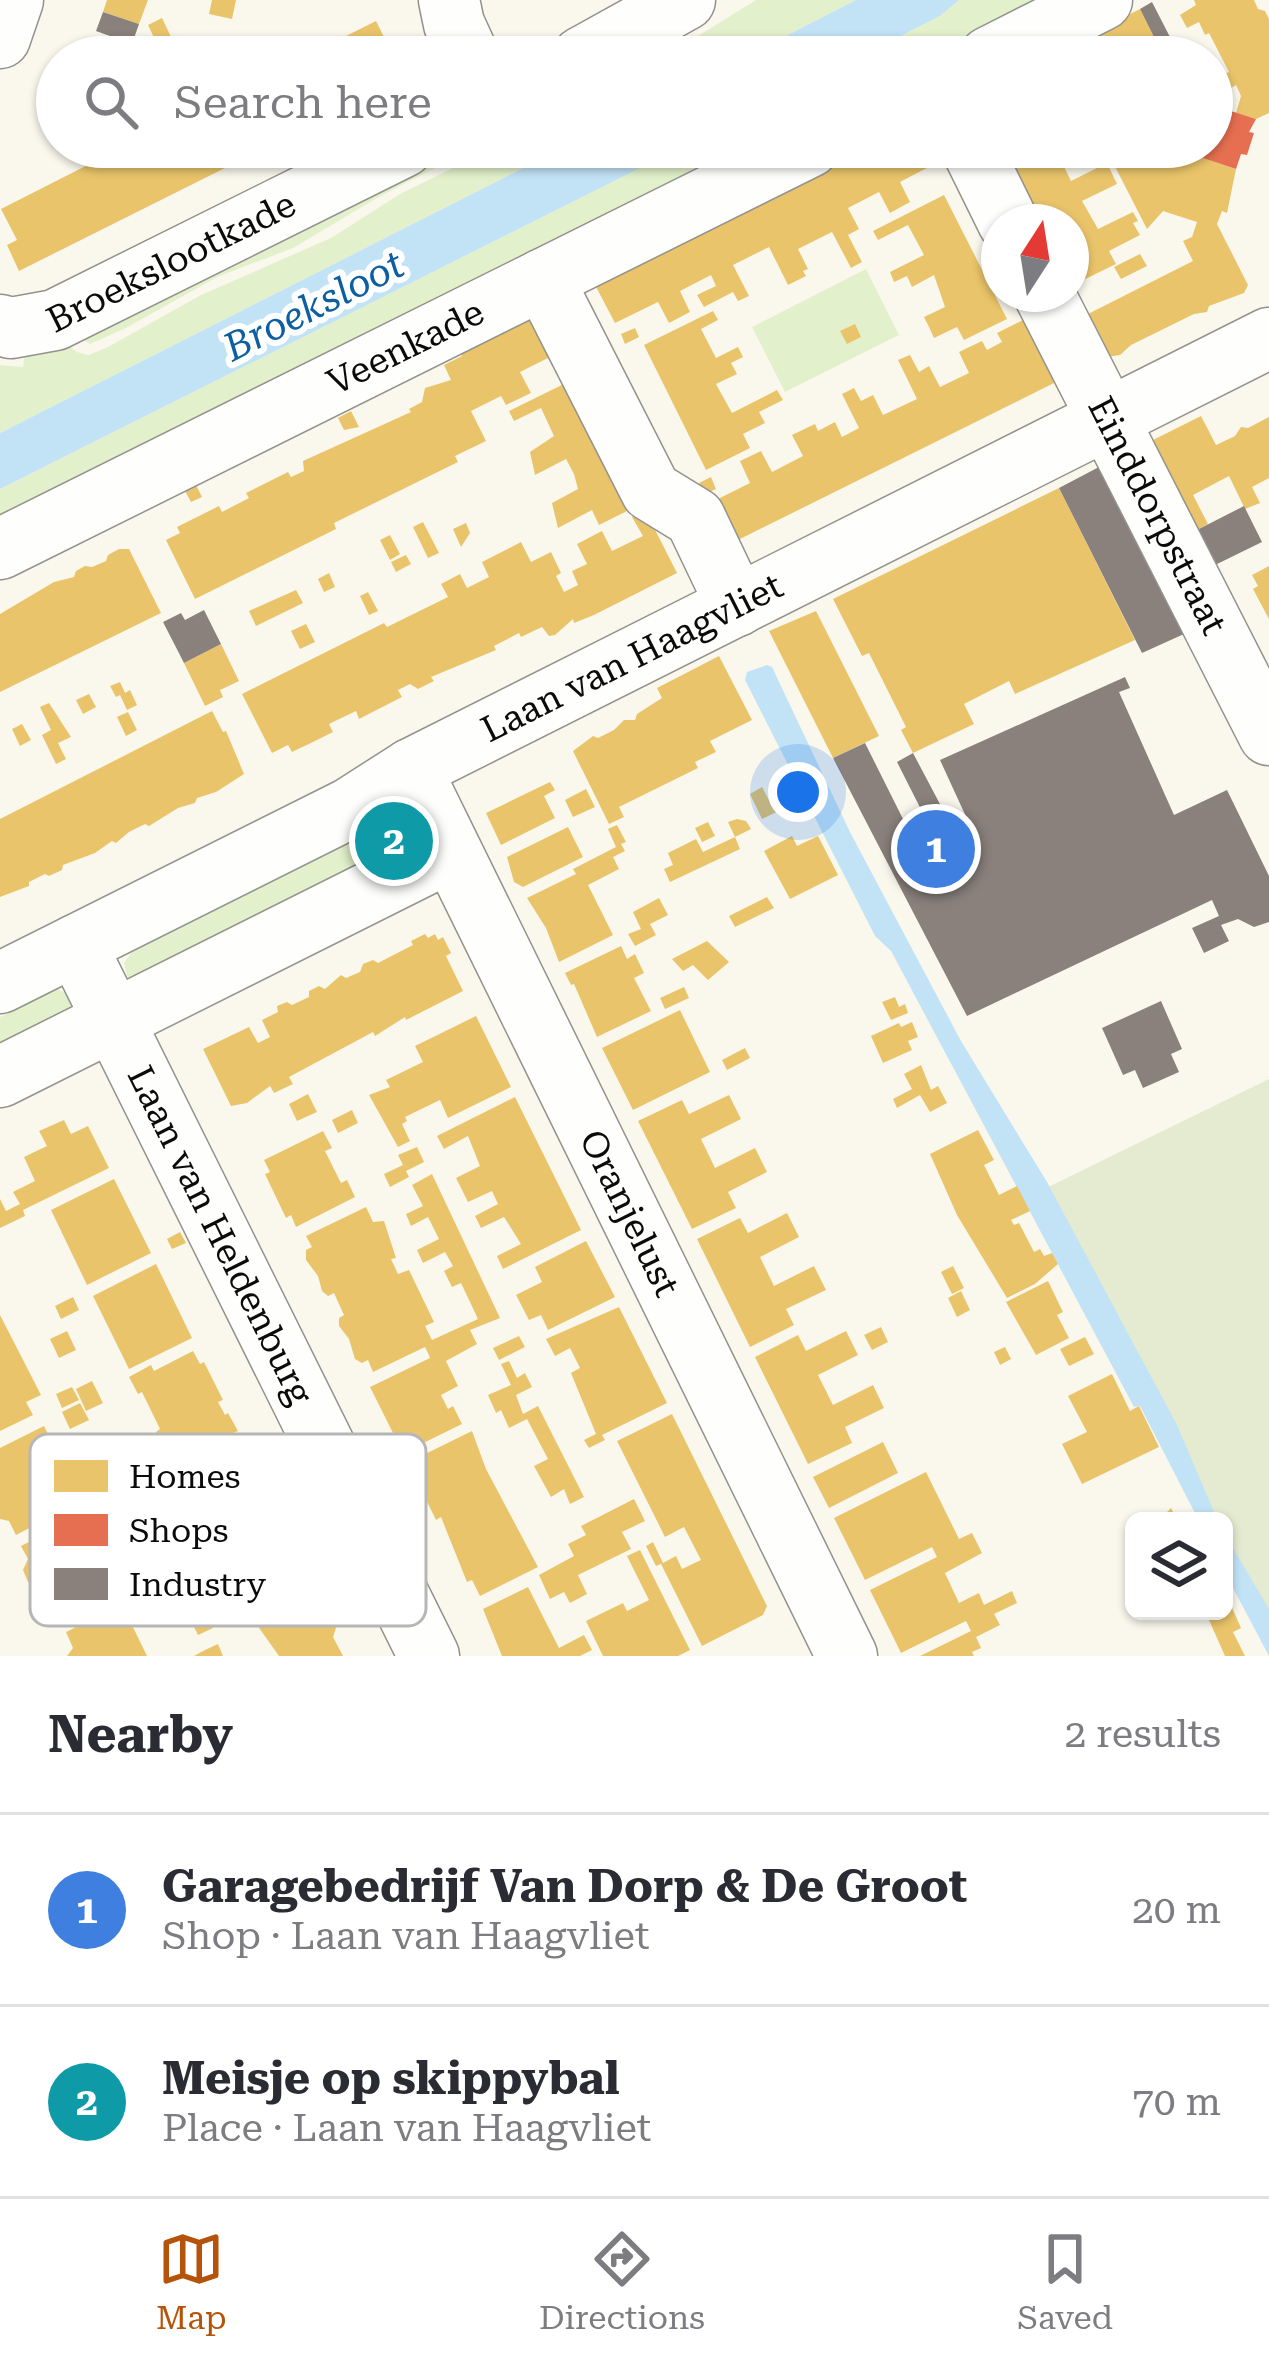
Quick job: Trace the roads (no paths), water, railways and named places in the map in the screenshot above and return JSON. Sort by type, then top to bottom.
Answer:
[{"type":"street","points":[[0,38],[13,0]]},
{"type":"street","points":[[449,0],[459,36]]},
{"type":"street","points":[[620,36],[685,0]]},
{"type":"street","points":[[1031,36],[1102,0]]},
{"type":"street","name":"Broekslootkade","points":[[0,326],[55,320],[361,168]]},
{"type":"street","name":"Veenkade","points":[[0,549],[767,168]]},
{"type":"street","points":[[981,168],[999,204]]},
{"type":"street","points":[[543,279],[651,491],[694,518],[737,606]]},
{"type":"street","name":"Einddorpstraat","points":[[1053,312],[1269,736]]},
{"type":"street","name":"Laan van Haagvliet","points":[[0,983],[350,808],[412,769],[1269,338]]},
{"type":"street","name":"Oranjelust","points":[[412,769],[827,1649]]},
{"type":"street","points":[[0,1077],[450,852]]},
{"type":"street","name":"Laan van Heldenburg","points":[[76,945],[319,1434]]},
{"type":"street","name":"Laan van Heldenburg","points":[[414,1626],[429,1656]]},
{"type":"water","points":[[856,0],[959,0],[940,16],[900,36],[786,36]]},
{"type":"water","name":"Broeksloot","points":[[524,168],[640,168],[0,489],[0,433]]},
{"type":"water","points":[[772,667],[850,832],[961,1041],[1047,1182],[1177,1425],[1214,1512],[1194,1512],[1140,1406],[1134,1407],[891,951],[875,936],[745,680],[747,672]]},
{"type":"water","points":[[1233,1548],[1269,1609],[1269,1656],[1233,1588]]},
{"type":"place","name":"Meisje op skippybal","points":[[394,841]]},
{"type":"place","name":"Garagebedrijf Van Dorp & De Groot","points":[[936,849]]}]
